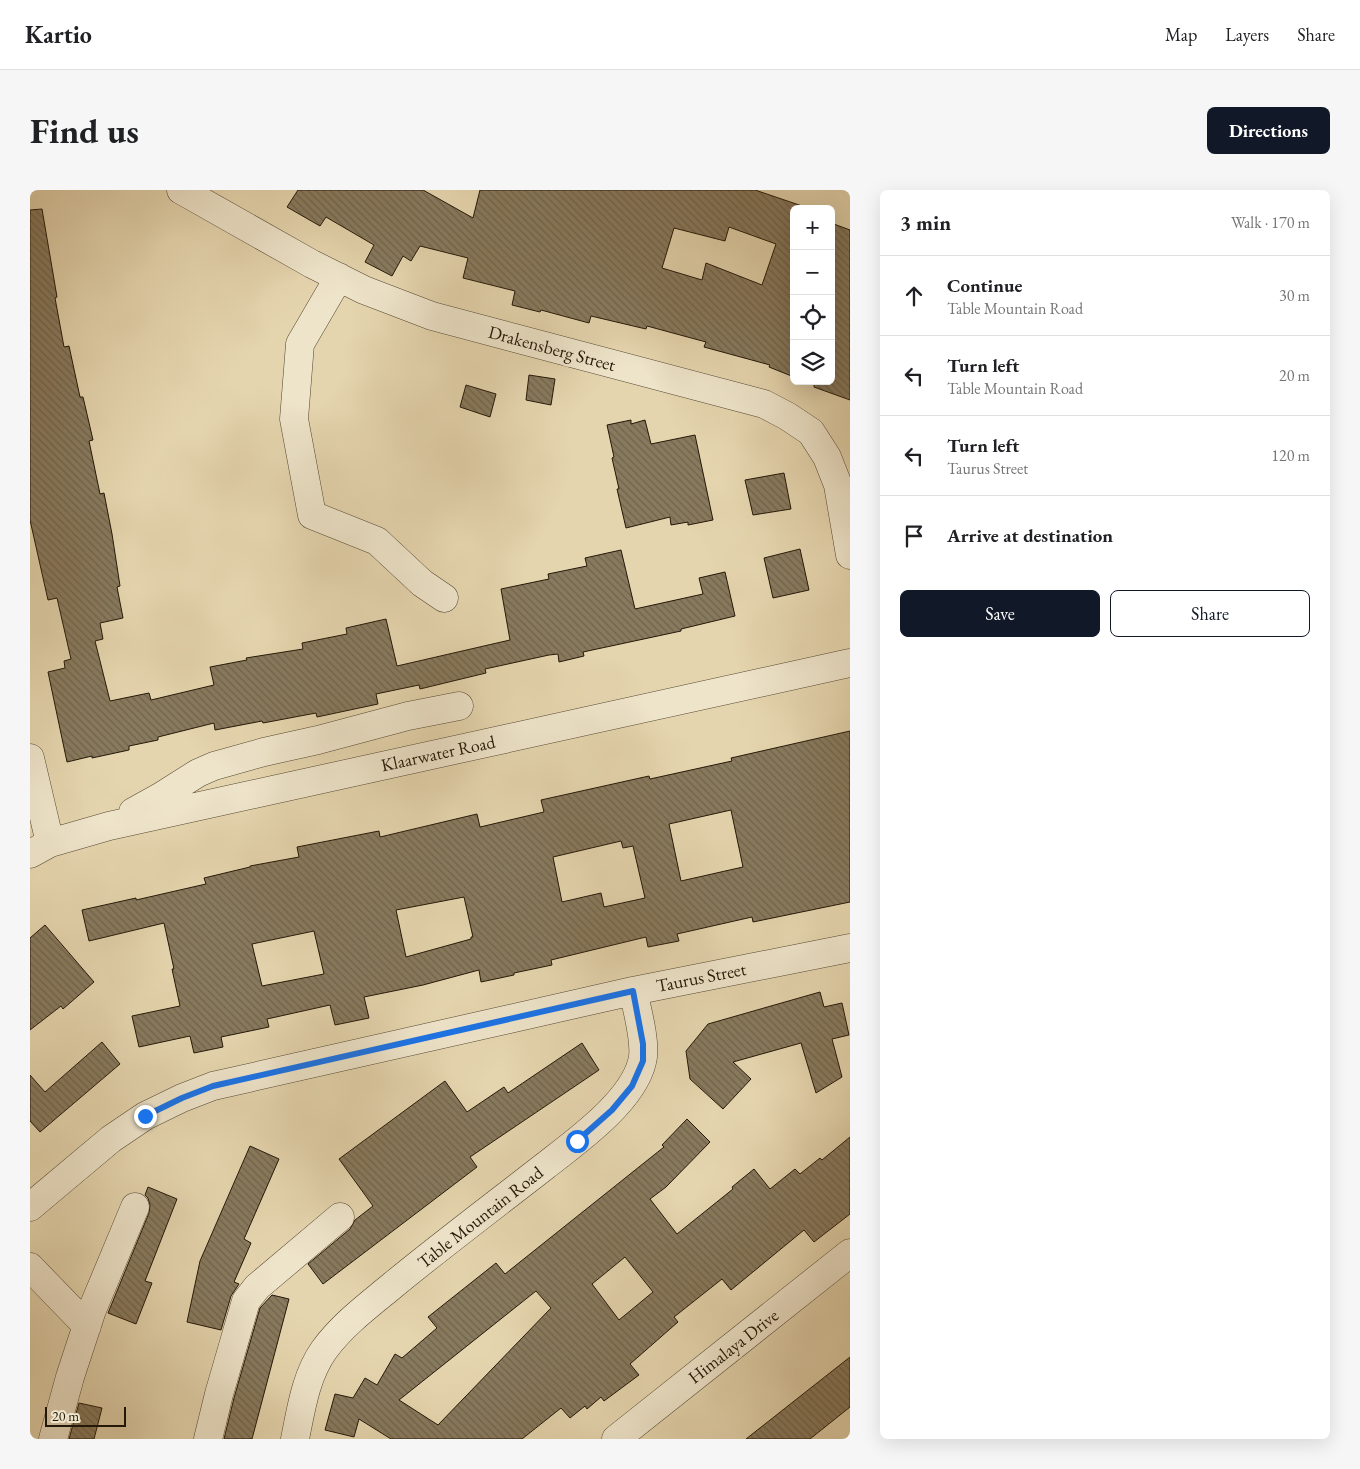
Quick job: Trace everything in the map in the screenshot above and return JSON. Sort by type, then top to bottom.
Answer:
[{"type":"street","name":"Drakensberg Street","points":[[181,190],[312,264],[364,290],[432,316],[764,404],[787,416],[811,432],[827,457],[838,485],[850,556]]},
{"type":"street","points":[[339,277],[300,344],[294,419],[312,514],[377,541],[422,583],[444,598]]},
{"type":"street","name":"Klaarwater Road","points":[[40,849],[109,826],[850,663]]},
{"type":"street","points":[[109,826],[198,773],[214,766],[408,716],[459,706]]},
{"type":"street","points":[[30,758],[40,849]]},
{"type":"street","name":"Taurus Street","points":[[30,1207],[111,1139],[145,1116],[182,1098],[213,1086],[633,991],[850,948]]},
{"type":"street","name":"Table Mountain Road","points":[[295,1439],[312,1372],[324,1351],[339,1332],[411,1270],[577,1141],[612,1110],[632,1086],[643,1061],[643,1044],[633,991]]},
{"type":"street","points":[[53,1439],[70,1377],[87,1326],[134,1207]]},
{"type":"street","points":[[208,1439],[246,1302],[257,1287],[340,1218]]},
{"type":"street","name":"Himalaya Drive","points":[[616,1439],[850,1253]]},
{"type":"street","points":[[30,1267],[87,1326]]},
{"type":"building","points":[[298,190],[423,190],[473,218],[480,190],[755,190],[799,205],[790,205],[790,375],[769,367],[770,365],[704,347],[706,342],[647,326],[646,329],[591,316],[589,323],[541,310],[540,312],[512,305],[515,291],[463,278],[468,258],[420,246],[411,261],[403,256],[392,276],[365,262],[374,245],[326,217],[320,226],[287,207]],"holes":[[[729,227],[776,244],[762,285],[706,263],[702,280],[662,268],[674,228],[725,241]]]},
{"type":"building","points":[[42,209],[64,347],[69,346],[80,397],[83,397],[93,440],[89,441],[100,494],[104,493],[120,586],[117,587],[123,618],[100,623],[103,639],[95,641],[110,701],[149,693],[151,700],[214,685],[210,667],[247,660],[246,658],[303,649],[302,643],[347,634],[346,628],[386,619],[397,666],[510,640],[501,589],[549,579],[548,574],[587,566],[585,558],[621,550],[635,609],[703,594],[699,578],[725,572],[735,616],[681,629],[681,631],[583,652],[584,656],[559,662],[558,654],[549,655],[485,669],[486,673],[420,689],[419,685],[376,694],[378,704],[317,717],[316,713],[215,730],[214,723],[158,737],[158,740],[129,746],[129,750],[67,762],[48,672],[65,668],[64,661],[71,659],[57,598],[48,600],[30,520],[30,210]]},
{"type":"building","points":[[835,224],[850,230],[850,400],[814,387],[814,385],[835,385]]},
{"type":"building","points":[[529,375],[555,379],[551,405],[526,400]]},
{"type":"building","points":[[466,385],[496,394],[490,417],[460,407]]},
{"type":"building","points":[[631,420],[631,424],[645,420],[651,444],[695,435],[713,520],[688,525],[688,522],[671,525],[670,517],[626,528],[617,489],[619,489],[607,425]]},
{"type":"building","points":[[784,473],[791,509],[753,515],[745,480]]},
{"type":"building","points":[[800,549],[809,590],[773,598],[764,558]]},
{"type":"building","points":[[850,731],[850,902],[753,922],[752,917],[677,934],[679,941],[648,947],[646,937],[551,960],[552,965],[481,982],[479,970],[423,985],[364,997],[369,1018],[335,1025],[330,1005],[267,1019],[269,1027],[221,1037],[223,1047],[194,1053],[190,1036],[139,1047],[132,1016],[180,1006],[164,923],[89,941],[82,910],[206,884],[204,878],[250,866],[299,857],[297,847],[379,831],[380,837],[477,814],[480,827],[544,812],[541,800],[649,776],[650,779],[732,761],[731,758]],"holes":[[[731,810],[743,867],[681,881],[669,824]],[[621,841],[623,848],[633,846],[645,898],[604,907],[601,893],[562,902],[553,857]],[[464,897],[473,937],[406,957],[396,910]],[[314,931],[324,974],[262,986],[252,944]]]},
{"type":"building","points":[[45,925],[94,982],[63,1009],[61,1006],[30,1030],[30,938]]},
{"type":"building","points":[[820,992],[824,1007],[842,1003],[849,1035],[832,1039],[842,1077],[816,1093],[801,1043],[733,1062],[751,1079],[723,1109],[690,1079],[686,1051],[708,1024]]},
{"type":"building","points":[[102,1042],[120,1064],[40,1132],[30,1121],[30,1075],[45,1092]]},
{"type":"building","points":[[582,1043],[599,1070],[470,1157],[477,1167],[323,1284],[308,1264],[350,1229],[355,1220],[373,1206],[339,1159],[445,1081],[467,1112],[504,1087],[508,1093]]},
{"type":"building","points":[[687,1119],[710,1142],[666,1187],[650,1199],[677,1234],[733,1189],[732,1187],[754,1169],[770,1189],[795,1169],[800,1174],[820,1158],[822,1160],[850,1137],[850,1214],[814,1242],[804,1230],[731,1290],[722,1279],[674,1317],[678,1322],[630,1364],[639,1375],[604,1401],[601,1397],[587,1409],[585,1406],[570,1418],[561,1408],[522,1439],[391,1439],[359,1419],[354,1437],[325,1430],[335,1394],[353,1398],[365,1378],[377,1385],[395,1354],[402,1358],[437,1328],[428,1317],[496,1263],[505,1274],[664,1147],[662,1145]],"holes":[[[625,1257],[653,1292],[619,1320],[592,1284]],[[536,1291],[551,1308],[438,1425],[399,1400]]]},
{"type":"building","points":[[250,1146],[279,1159],[244,1239],[251,1243],[234,1282],[239,1284],[231,1296],[221,1330],[187,1322],[200,1261]]},
{"type":"building","points":[[148,1187],[177,1199],[145,1281],[152,1283],[136,1324],[108,1313],[149,1213],[150,1205],[145,1195]]},
{"type":"building","points":[[272,1295],[289,1299],[252,1439],[224,1439],[260,1308]]},
{"type":"building","points":[[850,1357],[850,1407],[810,1439],[746,1439]]},
{"type":"building","points":[[79,1403],[102,1408],[94,1439],[69,1439]]},
{"type":"route","points":[[145,1116],[182,1098],[213,1086],[633,991],[643,1044],[643,1061],[632,1086],[612,1110],[577,1141]]}]
